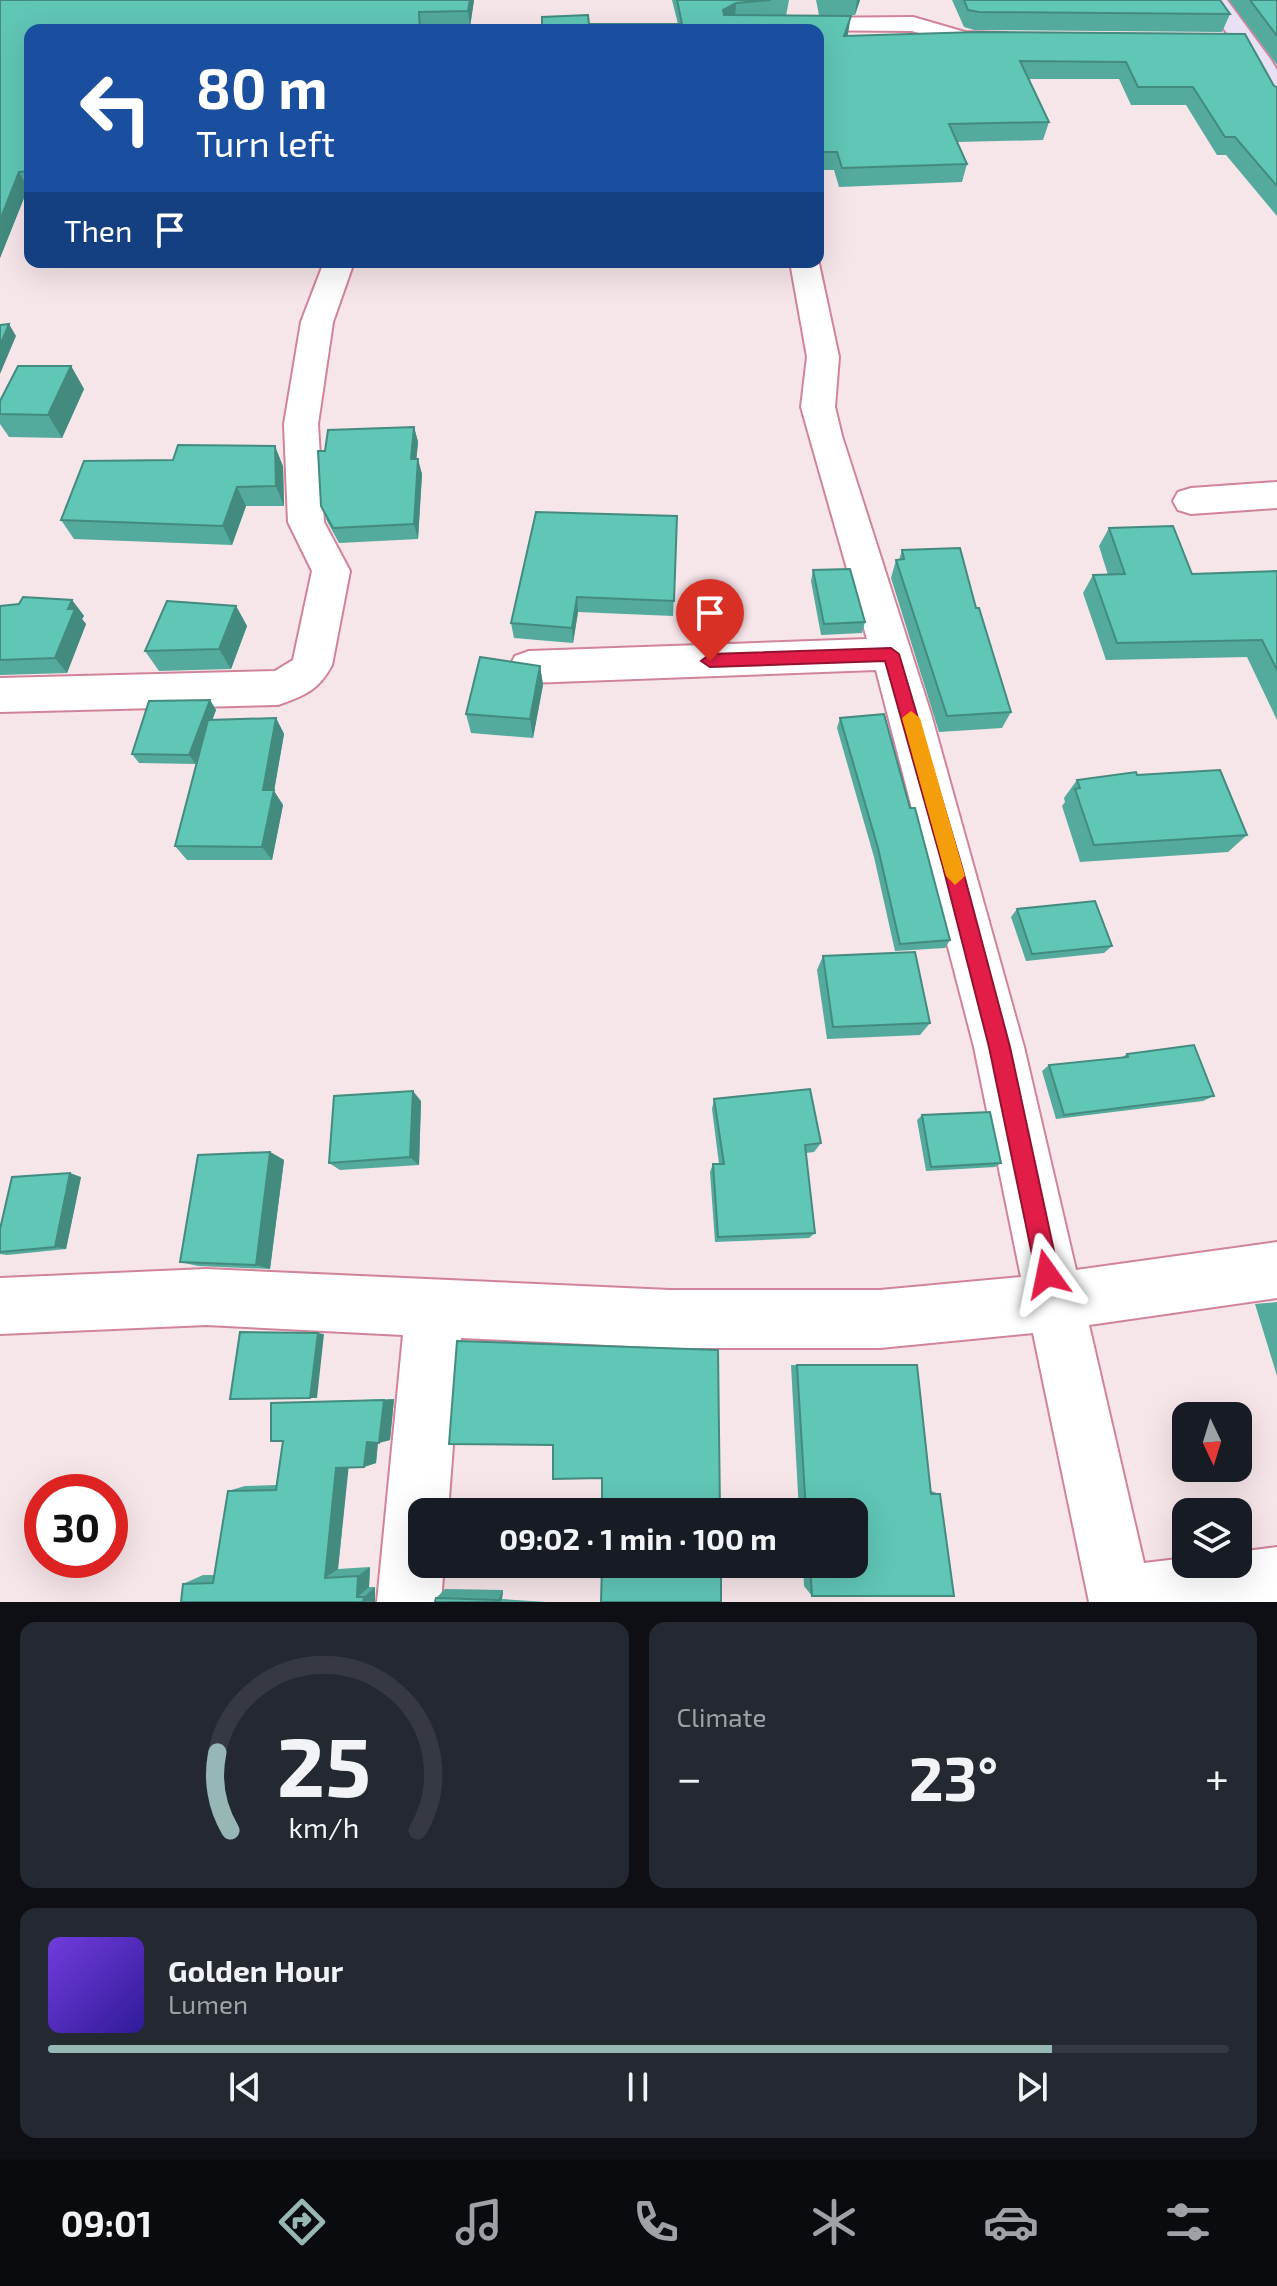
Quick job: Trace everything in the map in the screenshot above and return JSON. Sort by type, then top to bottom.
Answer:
[{"type":"street","points":[[798,24],[804,18],[802,0]]},
{"type":"street","points":[[1215,0],[1245,42],[1277,97]]},
{"type":"street","points":[[824,25],[913,24],[963,39],[1038,40]]},
{"type":"street","points":[[1213,42],[1245,42]]},
{"type":"street","points":[[0,695],[278,688],[302,678],[312,665],[331,571],[327,558],[312,541],[306,522],[304,410],[317,311],[336,268]]},
{"type":"street","points":[[806,268],[823,357],[818,407],[953,867],[999,1047],[1121,1600],[1277,1579]]},
{"type":"street","points":[[1191,501],[1277,495]]},
{"type":"street","points":[[529,667],[891,654]]},
{"type":"street","points":[[0,1306],[206,1297],[670,1319],[880,1319],[1054,1302],[1277,1270]]},
{"type":"street","points":[[409,1602],[434,1310]]},
{"type":"building","points":[[0,0],[470,0],[468,11],[419,12],[420,24],[24,24],[24,172],[19,172],[0,220]]},
{"type":"building","points":[[677,0],[771,0],[736,3],[723,10],[724,15],[851,16],[844,36],[978,32],[1245,34],[1277,87],[1277,186],[1235,137],[1225,137],[1193,87],[1138,87],[1126,62],[1020,61],[1049,122],[949,124],[967,164],[842,168],[837,152],[824,152],[824,24],[682,24]]},
{"type":"building","points":[[964,0],[1220,0],[1230,14],[979,12],[968,10]]},
{"type":"building","points":[[1250,0],[1277,0],[1277,36]]},
{"type":"building","points":[[588,15],[589,24],[542,24],[542,17]]},
{"type":"building","points":[[9,324],[0,345],[0,325]]},
{"type":"building","points":[[18,366],[71,366],[48,415],[0,414],[0,401]]},
{"type":"building","points":[[414,427],[411,459],[418,459],[414,524],[333,528],[321,506],[318,451],[325,451],[328,430]]},
{"type":"building","points":[[178,445],[275,446],[276,486],[237,487],[223,526],[61,520],[84,461],[173,460]]},
{"type":"building","points":[[536,512],[677,516],[674,601],[577,597],[572,628],[511,623]]},
{"type":"building","points":[[1173,526],[1192,574],[1277,571],[1277,670],[1262,640],[1117,643],[1093,575],[1125,574],[1109,528]]},
{"type":"building","points":[[960,548],[976,608],[979,608],[1011,712],[947,716],[896,560],[904,559],[902,550]]},
{"type":"building","points":[[850,569],[865,622],[824,624],[813,570]]},
{"type":"building","points":[[23,597],[72,600],[68,609],[75,609],[55,658],[0,660],[0,606],[19,604]]},
{"type":"building","points":[[167,601],[236,606],[219,649],[145,651]]},
{"type":"building","points":[[480,657],[540,666],[530,719],[466,714]]},
{"type":"building","points":[[210,700],[189,755],[132,754],[149,701]]},
{"type":"building","points":[[884,714],[910,808],[915,808],[950,940],[900,944],[878,848],[840,718]]},
{"type":"building","points":[[276,718],[263,790],[274,790],[262,847],[175,846],[208,720]]},
{"type":"building","points":[[1220,770],[1247,835],[1094,845],[1075,789],[1080,788],[1077,780],[1136,772],[1137,775]]},
{"type":"building","points":[[1095,901],[1112,946],[1032,954],[1017,909]]},
{"type":"building","points":[[915,952],[930,1023],[833,1027],[823,956]]},
{"type":"building","points":[[1194,1045],[1214,1096],[1064,1115],[1049,1065],[1128,1057],[1127,1054]]},
{"type":"building","points":[[810,1089],[821,1143],[805,1145],[815,1233],[718,1237],[713,1164],[724,1164],[714,1099]]},
{"type":"building","points":[[413,1091],[410,1157],[329,1163],[334,1096]]},
{"type":"building","points":[[990,1112],[1001,1163],[931,1167],[922,1115]]},
{"type":"building","points":[[270,1152],[256,1265],[180,1262],[198,1155]]},
{"type":"building","points":[[70,1173],[55,1247],[0,1252],[0,1229],[12,1177]]},
{"type":"building","points":[[240,1332],[318,1333],[310,1398],[230,1399]]},
{"type":"building","points":[[457,1341],[718,1350],[720,1498],[602,1498],[602,1478],[553,1479],[553,1445],[449,1444]]},
{"type":"building","points":[[797,1365],[917,1365],[931,1494],[940,1494],[954,1596],[812,1596],[811,1578],[868,1578],[868,1498],[805,1498]]},
{"type":"building","points":[[384,1400],[379,1443],[367,1442],[364,1467],[336,1468],[325,1578],[358,1576],[357,1597],[364,1597],[363,1602],[181,1602],[183,1584],[213,1583],[228,1491],[276,1490],[283,1441],[271,1441],[271,1403]]},
{"type":"building","points":[[602,1578],[721,1578],[721,1602],[601,1602]]},
{"type":"building","points":[[436,1598],[497,1600],[497,1602],[435,1602]]},
{"type":"slow traffic","points":[[911,718],[955,876]]},
{"type":"route","points":[[710,661],[891,654],[953,867],[999,1047],[1047,1274]]}]
